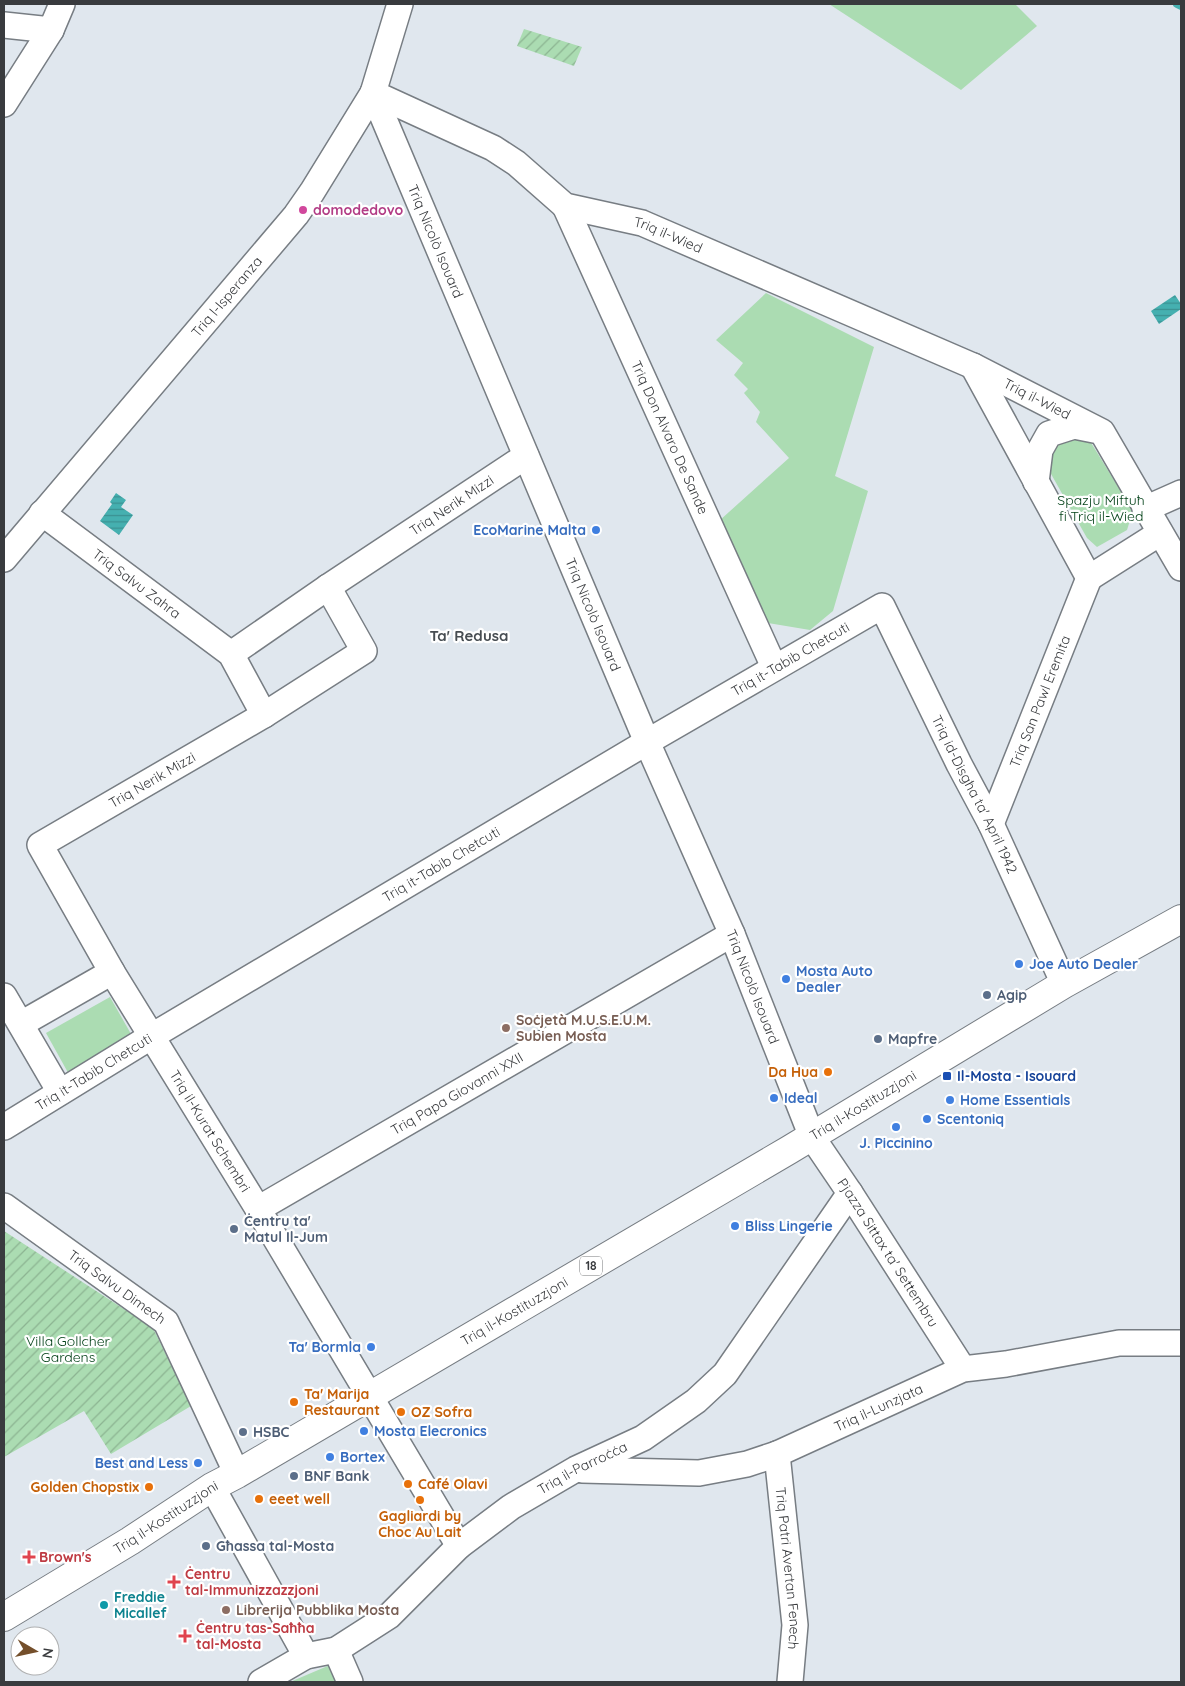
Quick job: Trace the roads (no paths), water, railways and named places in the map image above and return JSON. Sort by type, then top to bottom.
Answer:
[{"type":"main road","name":"Triq il-Kostituzzjoni","points":[[4,1617],[130,1541],[212,1487],[812,1137],[1064,984],[1181,919]]},
{"type":"street","points":[[4,104],[52,30],[62,4]]},
{"type":"street","name":"Triq l-Isperanza","points":[[4,559],[296,215],[373,93],[400,4]]},
{"type":"street","points":[[4,25],[52,30]]},
{"type":"street","name":"Triq il-Wied","points":[[373,93],[493,148],[516,163],[565,206],[642,223],[973,366],[1102,432]]},
{"type":"street","name":"Triq Nicolò Isouard","points":[[373,93],[647,742],[732,934],[812,1137]]},
{"type":"street","name":"Triq Don Alvaro De Sande","points":[[565,206],[774,667]]},
{"type":"street","name":"Triq il-Wied","points":[[973,366],[1089,578]]},
{"type":"street","name":"Triq il-Wied","points":[[1036,482],[1040,450],[1049,434],[1074,426],[1102,432]]},
{"type":"street","points":[[1102,432],[1181,568]]},
{"type":"street","name":"Triq Nerik Mizzi","points":[[231,654],[526,456]]},
{"type":"street","points":[[1146,508],[1181,493]]},
{"type":"street","name":"Triq Salvu Zahra","points":[[42,513],[231,654]]},
{"type":"street","points":[[1089,578],[1160,533]]},
{"type":"street","name":"Triq San Pawl Eremita","points":[[990,824],[1089,578]]},
{"type":"street","name":"Triq Nerik Mizzi","points":[[40,845],[264,715],[364,651],[328,588]]},
{"type":"street","name":"Triq it-Tabib Chetcuti","points":[[4,1127],[152,1036],[647,742],[882,606]]},
{"type":"street","name":"Triq id-Disgħa ta' April 1942","points":[[882,606],[954,755],[990,824],[1064,984]]},
{"type":"street","points":[[231,654],[264,715]]},
{"type":"street","name":"Triq il-Kurat Schembri","points":[[40,845],[112,972],[258,1209],[459,1546]]},
{"type":"street","name":"Triq Papa Giovanni XXII","points":[[258,1209],[732,934]]},
{"type":"street","points":[[21,1024],[112,972]]},
{"type":"street","points":[[4,996],[60,1092]]},
{"type":"street","name":"Pjazza Sittax ta' Settembru","points":[[812,1137],[963,1369]]},
{"type":"street","name":"Triq il-Parroċċa","points":[[261,1682],[306,1656],[336,1650],[389,1616],[459,1546],[511,1507],[576,1470],[643,1438],[696,1401],[725,1374],[850,1193]]},
{"type":"street","name":"Triq Salvu Dimech","points":[[4,1206],[166,1322],[237,1474]]},
{"type":"street","name":"Triq il-Lunzjata","points":[[576,1470],[699,1473],[747,1464],[777,1454],[963,1369],[1006,1364],[1119,1343],[1181,1343]]},
{"type":"street","name":"Triq Patri Avertan Fenech","points":[[777,1454],[795,1625],[790,1682]]},
{"type":"street","points":[[212,1487],[306,1656]]},
{"type":"street","points":[[336,1650],[350,1682]]},
{"type":"water","points":[[1175,295],[1181,304],[1181,309],[1159,324],[1151,311]]},
{"type":"water","points":[[116,493],[126,500],[121,507],[133,515],[119,535],[100,521],[112,504],[110,502]]},
{"type":"waterway","points":[[1177,4],[1181,6]]},
{"type":"place","name":"domodedovo","points":[[303,210]]},
{"type":"place","name":"EcoMarine Malta","points":[[596,530]]},
{"type":"place","name":"Joe Auto Dealer","points":[[1019,964]]},
{"type":"place","name":"Mosta Auto Dealer","points":[[786,979]]},
{"type":"place","name":"Agip","points":[[987,995]]},
{"type":"place","name":"Soċjetà M.U.S.E.U.M. Subien Mosta","points":[[506,1028]]},
{"type":"place","name":"Mapfre","points":[[878,1039]]},
{"type":"place","name":"Da Hua","points":[[828,1072]]},
{"type":"place","name":"Il-Mosta - Isouard","points":[[947,1076]]},
{"type":"place","name":"Ideal","points":[[774,1098]]},
{"type":"place","name":"Home Essentials","points":[[950,1100]]},
{"type":"place","name":"Scentoniq","points":[[927,1119]]},
{"type":"place","name":"J. Piccinino","points":[[896,1127]]},
{"type":"place","name":"Bliss Lingerie","points":[[735,1226]]},
{"type":"place","name":"Ċentru ta' Matul Il-Jum","points":[[234,1229]]},
{"type":"place","name":"Ta' Bormla","points":[[371,1347]]},
{"type":"place","name":"Ta' Marija Restaurant","points":[[294,1402]]},
{"type":"place","name":"OZ Sofra","points":[[401,1412]]},
{"type":"place","name":"Mosta Elecronics","points":[[364,1431]]},
{"type":"place","name":"HSBC","points":[[243,1432]]},
{"type":"place","name":"Bortex","points":[[330,1457]]},
{"type":"place","name":"Best and Less","points":[[198,1463]]},
{"type":"place","name":"BNF Bank","points":[[294,1476]]},
{"type":"place","name":"Café Olavi","points":[[408,1484]]},
{"type":"place","name":"Golden Chopstix","points":[[149,1487]]},
{"type":"place","name":"eeet well","points":[[259,1499]]},
{"type":"place","name":"Gagliardi by Choc Au Lait","points":[[420,1500]]},
{"type":"place","name":"Għassa tal-Mosta","points":[[206,1546]]},
{"type":"place","name":"Brown's","points":[[29,1557]]},
{"type":"place","name":"Ċentru tal-Immunizzazzjoni","points":[[174,1582]]},
{"type":"place","name":"Freddie Micallef","points":[[104,1605]]},
{"type":"place","name":"Librerija Pubblika Mosta","points":[[226,1610]]},
{"type":"place","name":"Ċentru tas-Saħħa tal-Mosta","points":[[185,1636]]},
{"type":"district","name":"Ta' Redusa","points":[[469,636]]},
{"type":"park label","name":"Spazju Miftuħ fi Triq il-Wied","points":[[1101,508]]},
{"type":"park label","name":"Villa Gollcher Gardens","points":[[68,1349]]}]
